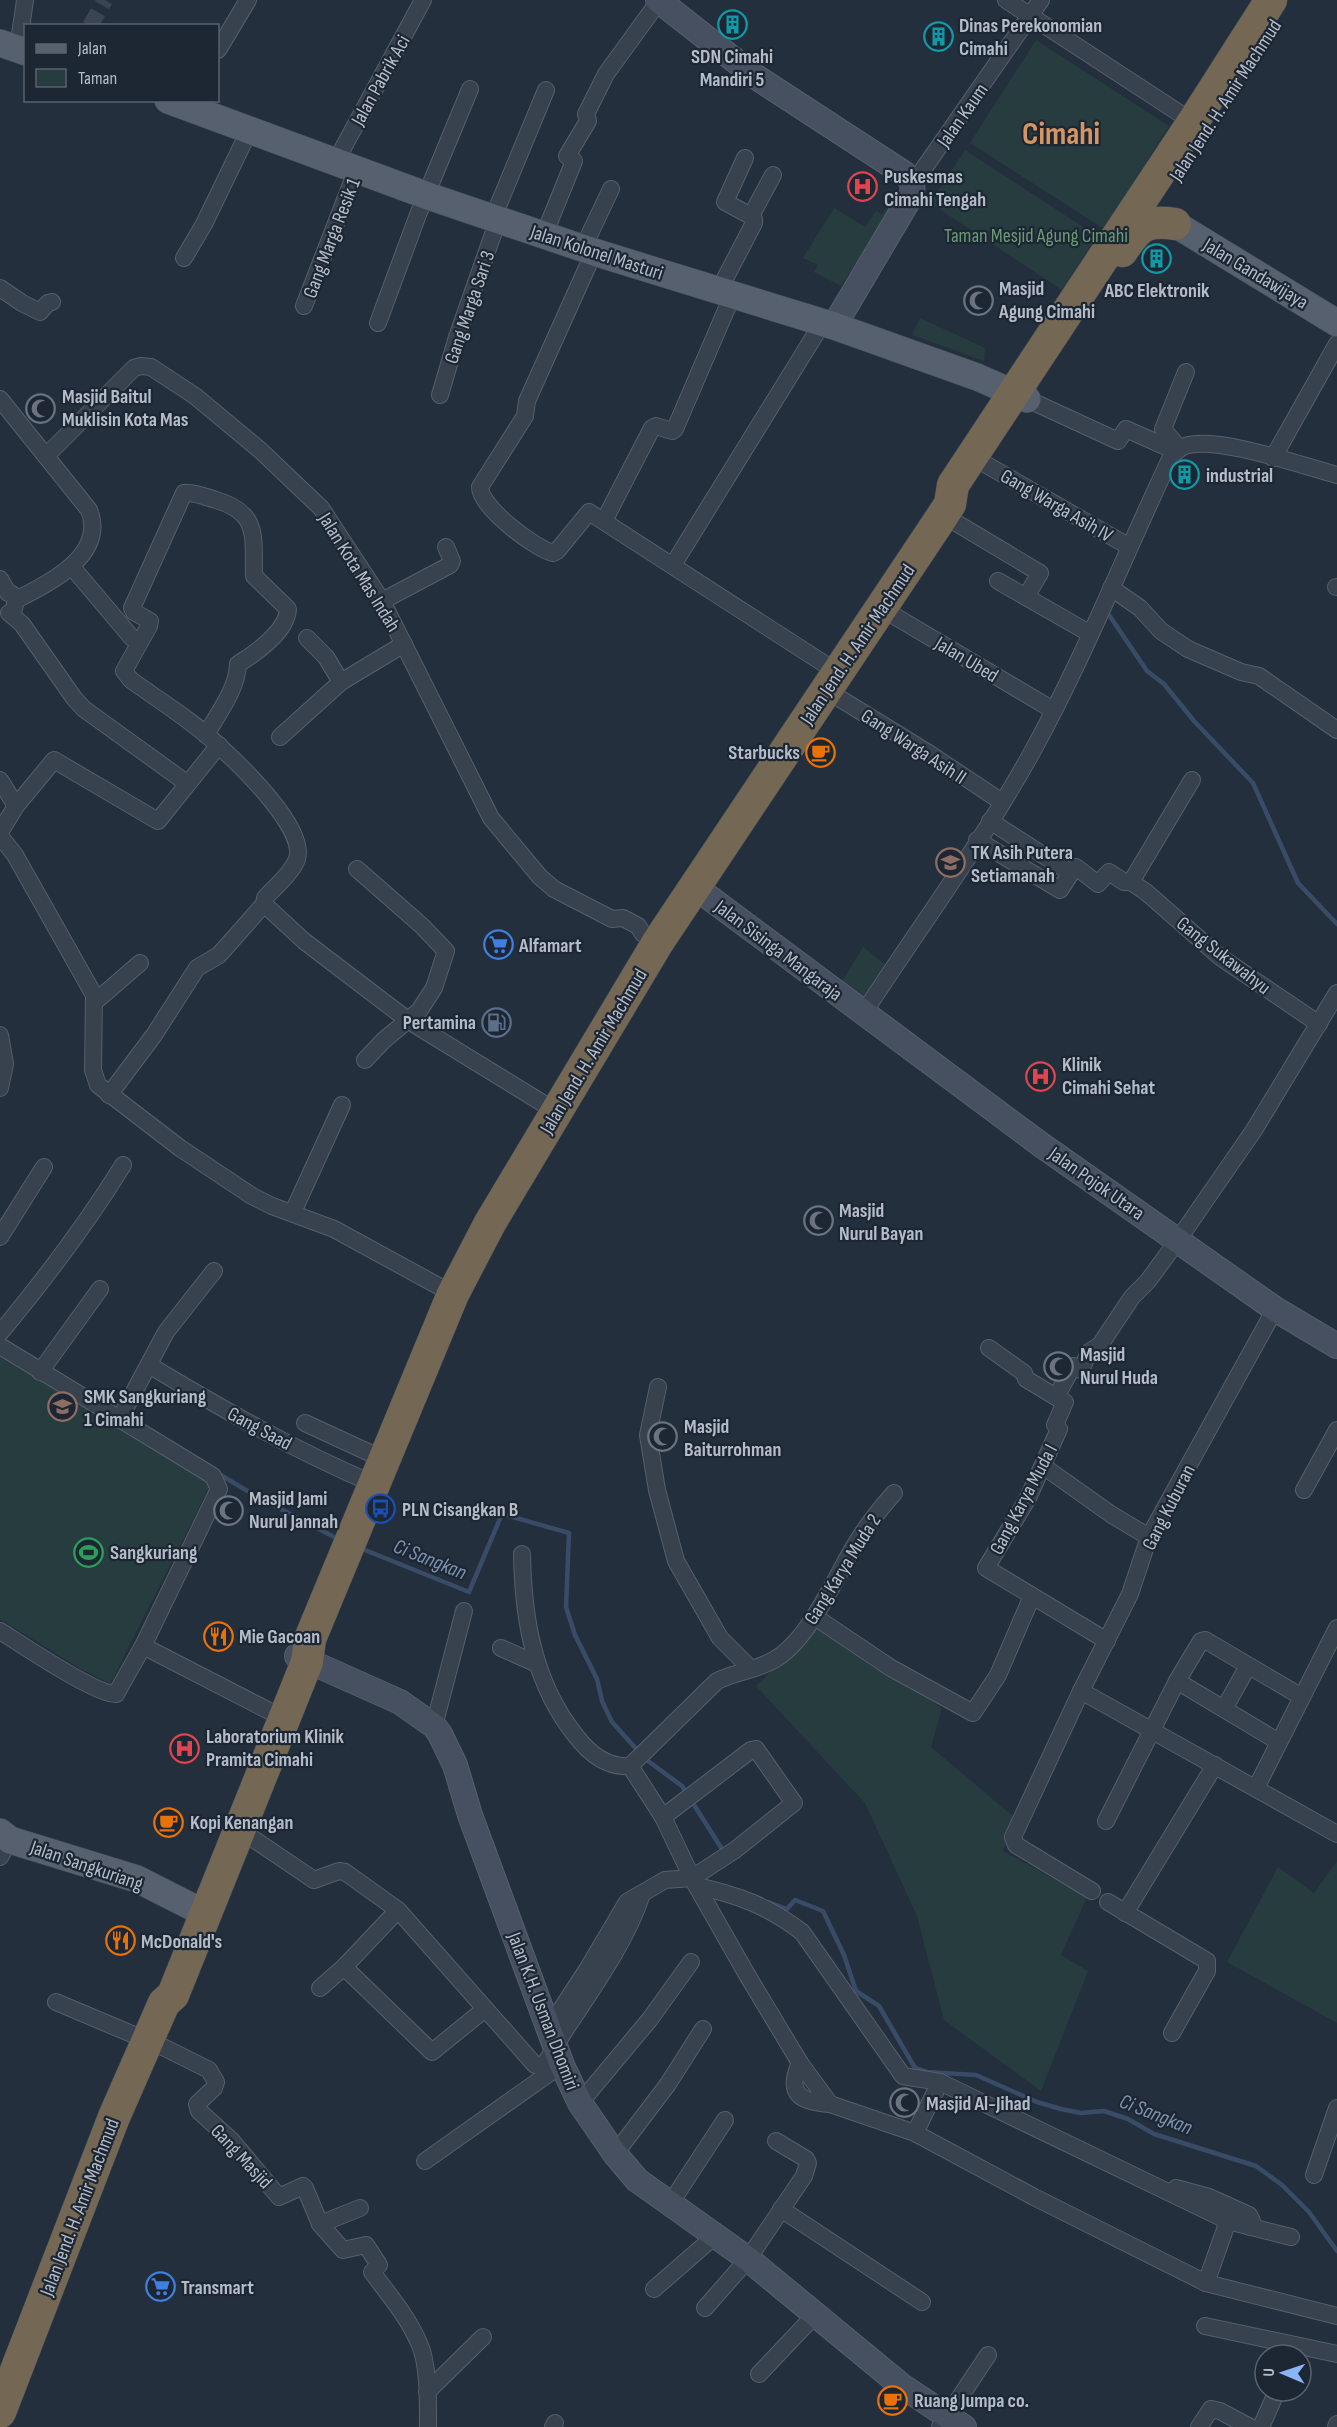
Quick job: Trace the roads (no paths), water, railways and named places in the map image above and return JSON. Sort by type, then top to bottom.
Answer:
[{"type":"highway","name":"Jalan Jend. H. Amir Machmud","points":[[201,1912],[240,1830],[305,1652],[453,1294],[490,1223],[557,1112],[651,938],[695,887],[963,486],[1271,0]]},
{"type":"highway","name":"Jalan Jend. H. Amir Machmud","points":[[1175,224],[1166,203],[1170,183],[1290,0]]},
{"type":"highway","name":"Jalan Jend. H. Amir Machmud","points":[[1021,395],[1131,238],[1146,224],[1163,222],[1175,224]]},
{"type":"highway","name":"Jalan Jend. H. Amir Machmud","points":[[0,2412],[114,2116],[164,2003],[173,1995],[273,1713],[305,1652]]},
{"type":"main road","points":[[659,0],[756,77],[905,174],[913,184],[911,196],[828,324]]},
{"type":"main road","name":"Jalan Kolonel Masturi","points":[[184,103],[249,131],[347,165],[496,223],[544,235],[589,257],[727,300],[828,324],[1021,395]]},
{"type":"main road","name":"Jalan Gandawijaya","points":[[1175,224],[1337,323]]},
{"type":"main road","name":"Jalan Sisinga Mangaraja","points":[[695,887],[863,1014]]},
{"type":"main road","name":"Jalan Pojok Utara","points":[[863,1014],[1040,1144],[1275,1309],[1337,1346]]},
{"type":"main road","name":"Jalan K.H. Usman Dhomiri","points":[[305,1652],[400,1702],[434,1726],[443,1740],[555,2045],[580,2103],[615,2154],[638,2180],[747,2259],[814,2316],[951,2424]]},
{"type":"main road","name":"Jalan Sangkuriang","points":[[3,1843],[137,1879],[201,1912]]},
{"type":"street","points":[[14,48],[25,0]]},
{"type":"street","points":[[219,48],[248,0]]},
{"type":"street","name":"Jalan Pabrik Aci","points":[[347,165],[423,0]]},
{"type":"street","points":[[544,235],[574,161],[567,156],[588,121],[586,114],[606,74],[659,0]]},
{"type":"street","points":[[1006,0],[1193,122]]},
{"type":"street","name":"Jalan Kaum","points":[[913,184],[1041,0]]},
{"type":"street","points":[[378,323],[470,89]]},
{"type":"street","name":"Gang Marga Sari 3","points":[[440,395],[496,223],[546,90]]},
{"type":"street","points":[[184,258],[209,214],[249,131]]},
{"type":"street","points":[[611,189],[589,257],[527,401],[525,416],[480,487],[482,497],[508,525],[553,553],[589,512],[604,520],[652,428],[656,426],[675,429],[727,300],[754,223],[751,216],[725,202],[745,158]]},
{"type":"street","name":"Gang Marga Resik 1","points":[[304,306],[347,165]]},
{"type":"street","points":[[751,216],[773,175]]},
{"type":"street","points":[[0,288],[40,312],[52,302]]},
{"type":"street","points":[[673,565],[828,324]]},
{"type":"street","points":[[1273,458],[1337,344]]},
{"type":"street","name":"Jalan Kota Mas Indah","points":[[46,456],[126,375],[141,366],[151,367],[205,404],[260,450],[321,508],[382,601],[491,818],[540,877],[554,889],[612,919],[618,928],[634,935],[651,938]]},
{"type":"street","points":[[863,1014],[1002,802],[1053,710],[1171,457],[1172,447],[1163,429],[1186,372]]},
{"type":"street","points":[[1021,395],[1118,441],[1126,429],[1172,447],[1203,443],[1221,445],[1337,475]]},
{"type":"street","points":[[0,399],[89,510],[93,520],[87,546],[72,567],[8,605],[74,698],[84,708],[181,779]]},
{"type":"street","points":[[963,486],[1040,573],[1026,597]]},
{"type":"street","name":"Gang Warga Asih IV","points":[[963,486],[1128,546]]},
{"type":"street","points":[[110,1095],[154,1035],[197,968],[219,955],[264,904],[265,898],[297,860],[297,841],[283,814],[212,740],[131,680],[124,671],[150,621],[134,612],[132,608],[184,493],[224,502],[244,513],[252,529],[254,576],[288,609],[286,616],[265,647],[238,664],[238,674],[212,740],[158,821],[57,759],[51,761],[16,806],[0,834],[15,855],[96,1001],[93,1070],[98,1085],[110,1095],[221,1177],[272,1206],[334,1228],[453,1294]]},
{"type":"street","name":"Gang Warga Asih II","points":[[604,520],[673,565],[930,754],[1002,802]]},
{"type":"street","points":[[382,601],[450,565],[452,561],[446,547]]},
{"type":"street","points":[[72,567],[132,638]]},
{"type":"street","points":[[998,581],[1089,633]]},
{"type":"street","points":[[1111,588],[1140,608],[1161,631],[1188,649],[1241,672],[1259,676],[1337,730]]},
{"type":"street","name":"Jalan Ubed","points":[[880,608],[1053,710]]},
{"type":"street","points":[[307,638],[326,657],[341,682]]},
{"type":"street","points":[[280,737],[341,682],[404,644]]},
{"type":"street","points":[[0,780],[16,806]]},
{"type":"street","points":[[977,840],[1060,890],[1076,867],[1098,884],[1109,872],[1124,882],[1131,882],[1192,780]]},
{"type":"street","points":[[990,821],[1071,873]]},
{"type":"street","points":[[357,869],[421,925],[446,951],[434,988],[419,1011],[410,1021],[384,1040],[365,1060]]},
{"type":"street","name":"Gang Sukawahyu","points":[[1131,882],[1161,904],[1220,957],[1319,1024]]},
{"type":"street","points":[[264,904],[304,941],[410,1021],[557,1112]]},
{"type":"street","points":[[96,1001],[140,963]]},
{"type":"street","points":[[989,1348],[1024,1373],[1026,1379],[1056,1396],[1073,1366],[1081,1370],[1089,1352],[1100,1345],[1132,1297],[1148,1281],[1178,1240],[1254,1130],[1337,993]]},
{"type":"street","points":[[0,1035],[5,1064],[0,1088]]},
{"type":"street","points":[[293,1212],[342,1105]]},
{"type":"street","points":[[0,1333],[48,1276],[123,1165]]},
{"type":"street","points":[[0,1237],[44,1167]]},
{"type":"street","points":[[121,1418],[166,1332],[214,1271]]},
{"type":"street","points":[[40,1372],[100,1289]]},
{"type":"street","name":"Gang Kuburan","points":[[1092,1891],[1016,1845],[1013,1839],[1081,1691],[1130,1594],[1149,1537],[1275,1309]]},
{"type":"street","points":[[0,1346],[213,1476],[219,1489],[119,1691],[112,1694],[73,1676],[0,1631]]},
{"type":"street","name":"Gang Saad","points":[[149,1365],[233,1415],[326,1464],[380,1472]]},
{"type":"street","points":[[658,1387],[648,1435],[657,1490],[676,1561],[720,1638],[750,1668]]},
{"type":"street","name":"Gang Karya Muda I","points":[[1056,1396],[1065,1402],[1055,1425],[1059,1430],[1027,1501],[986,1568],[1107,1641]]},
{"type":"street","points":[[305,1423],[380,1472]]},
{"type":"street","points":[[1304,1490],[1337,1430]]},
{"type":"street","points":[[1043,1466],[1149,1537]]},
{"type":"street","name":"Gang Karya Muda 2","points":[[639,1756],[717,1680],[732,1673],[758,1668],[784,1653],[814,1617],[855,1544],[894,1492]]},
{"type":"street","points":[[522,1554],[523,1598],[530,1642],[548,1694],[564,1721],[585,1747],[600,1759],[614,1765],[639,1756],[663,1817],[694,1882],[800,2063],[830,2104],[915,2133],[1034,2197],[1206,2283],[1337,2316]]},
{"type":"street","points":[[814,1617],[891,1668],[973,1713],[998,1675],[1032,1596]]},
{"type":"street","points":[[434,1726],[464,1611]]},
{"type":"street","points":[[1256,1788],[1337,1628]]},
{"type":"street","points":[[1106,1821],[1177,1681],[1201,1641],[1205,1640],[1302,1697]]},
{"type":"street","points":[[142,1646],[273,1713]]},
{"type":"street","points":[[501,1648],[537,1664]]},
{"type":"street","points":[[1224,1708],[1248,1666]]},
{"type":"street","points":[[1177,1681],[1279,1742]]},
{"type":"street","points":[[1081,1691],[1337,1834]]},
{"type":"street","points":[[663,1817],[687,1801],[751,1750],[756,1749],[794,1803],[694,1882]]},
{"type":"street","points":[[1125,1913],[1215,1765]]},
{"type":"street","points":[[240,1830],[314,1880],[339,1871],[345,1872],[398,1910],[535,2065],[542,2066],[548,2061],[555,2045],[572,1994],[627,1902],[665,1880],[694,1882],[749,1900],[786,1919],[802,1932],[903,2076],[940,2082],[1228,2221],[1291,2236]]},
{"type":"street","points":[[1108,1902],[1207,1961],[1207,1971],[1172,2033]]},
{"type":"street","points":[[320,1988],[344,1967],[398,1910]]},
{"type":"street","points":[[580,2103],[651,2019],[691,1962]]},
{"type":"street","points":[[344,1967],[432,2052],[485,2009]]},
{"type":"street","points":[[56,2002],[147,2041]]},
{"type":"street","points":[[615,2154],[668,2084],[703,2029]]},
{"type":"street","name":"Gang Masjid","points":[[147,2041],[209,2070],[216,2082],[214,2088],[197,2104],[199,2111],[232,2141],[279,2197],[303,2186],[320,2224],[343,2250],[366,2245],[380,2265],[372,2272],[405,2318],[420,2345],[427,2392]]},
{"type":"street","points":[[425,2161],[555,2045]]},
{"type":"street","points":[[915,2133],[940,2082]]},
{"type":"street","points":[[1314,2175],[1337,2108]]},
{"type":"street","points":[[670,2204],[725,2120]]},
{"type":"street","points":[[705,2308],[747,2259],[804,2176],[806,2159],[776,2141]]},
{"type":"street","points":[[1146,2181],[1209,2197],[1249,2215],[1252,2221],[1250,2226]]},
{"type":"street","points":[[320,2224],[360,2208]]},
{"type":"street","points":[[781,2209],[922,2302]]},
{"type":"street","points":[[1206,2283],[1228,2221]]},
{"type":"street","points":[[654,2289],[716,2235]]},
{"type":"street","points":[[759,2374],[814,2316]]},
{"type":"street","points":[[1205,2326],[1269,2343]]},
{"type":"street","points":[[428,2427],[427,2392],[483,2337]]},
{"type":"street","points":[[1313,2352],[1337,2354]]},
{"type":"street","points":[[951,2424],[988,2355]]},
{"type":"street","points":[[1261,2427],[1272,2403]]},
{"type":"street","points":[[1199,2427],[1208,2412],[1213,2409],[1250,2427]]},
{"type":"waterway","points":[[1107,612],[1147,671],[1164,684],[1194,721],[1253,783],[1298,883],[1337,924]]},
{"type":"waterway","name":"Ci Sangkan","points":[[219,1474],[338,1539]]},
{"type":"waterway","name":"Ci Sangkan","points":[[360,1548],[469,1592],[502,1514],[569,1533],[566,1607],[575,1635],[597,1679],[602,1701],[612,1722],[639,1752]]},
{"type":"waterway","name":"Ci Sangkan","points":[[644,1758],[682,1786],[722,1849]]},
{"type":"waterway","name":"Ci Sangkan","points":[[768,1902],[787,1909],[795,1900],[823,1911],[844,1955],[856,1991],[879,2006],[915,2068],[927,2072],[976,2075],[1037,2102],[1061,2109],[1081,2113],[1104,2111],[1128,2119],[1154,2134],[1256,2166],[1282,2185],[1309,2212],[1337,2251]]},
{"type":"tunnel","points":[[91,24],[105,0]]},
{"type":"place","name":"SDN Cimahi Mandiri 5","points":[[732,25]]},
{"type":"place","name":"Dinas Perekonomian Cimahi","points":[[938,36]]},
{"type":"place","name":"Puskesmas Cimahi Tengah","points":[[863,187]]},
{"type":"place","name":"ABC Elektronik","points":[[1157,259]]},
{"type":"place","name":"Masjid Agung Cimahi","points":[[978,300]]},
{"type":"place","name":"Masjid Baitul Muklisin Kota Mas","points":[[41,408]]},
{"type":"place","name":"industrial","points":[[1185,475]]},
{"type":"place","name":"Starbucks","points":[[821,752]]},
{"type":"place","name":"TK Asih Putera Setiamanah","points":[[950,863]]},
{"type":"place","name":"Alfamart","points":[[498,945]]},
{"type":"place","name":"Pertamina","points":[[497,1022]]},
{"type":"place","name":"Klinik Cimahi Sehat","points":[[1041,1076]]},
{"type":"place","name":"Masjid Nurul Bayan","points":[[818,1221]]},
{"type":"place","name":"Masjid Nurul Huda","points":[[1059,1366]]},
{"type":"place","name":"SMK Sangkuriang 1 Cimahi","points":[[63,1407]]},
{"type":"place","name":"Masjid Baiturrohman","points":[[663,1437]]},
{"type":"place","name":"PLN Cisangkan B","points":[[381,1509]]},
{"type":"place","name":"Masjid Jami Nurul Jannah","points":[[228,1510]]},
{"type":"place","name":"Sangkuriang","points":[[89,1552]]},
{"type":"place","name":"Mie Gacoan","points":[[218,1636]]},
{"type":"place","name":"Laboratorium Klinik Pramita Cimahi","points":[[185,1748]]},
{"type":"place","name":"Kopi Kenangan","points":[[169,1822]]},
{"type":"place","name":"McDonald's","points":[[120,1941]]},
{"type":"place","name":"Masjid Al-Jihad","points":[[905,2103]]},
{"type":"place","name":"Transmart","points":[[160,2287]]},
{"type":"place","name":"Ruang Jumpa co.","points":[[893,2400]]},
{"type":"district","name":"Cimahi","points":[[1061,133]]},
{"type":"park label","name":"Taman Mesjid Agung Cimahi","points":[[1036,235]]}]
